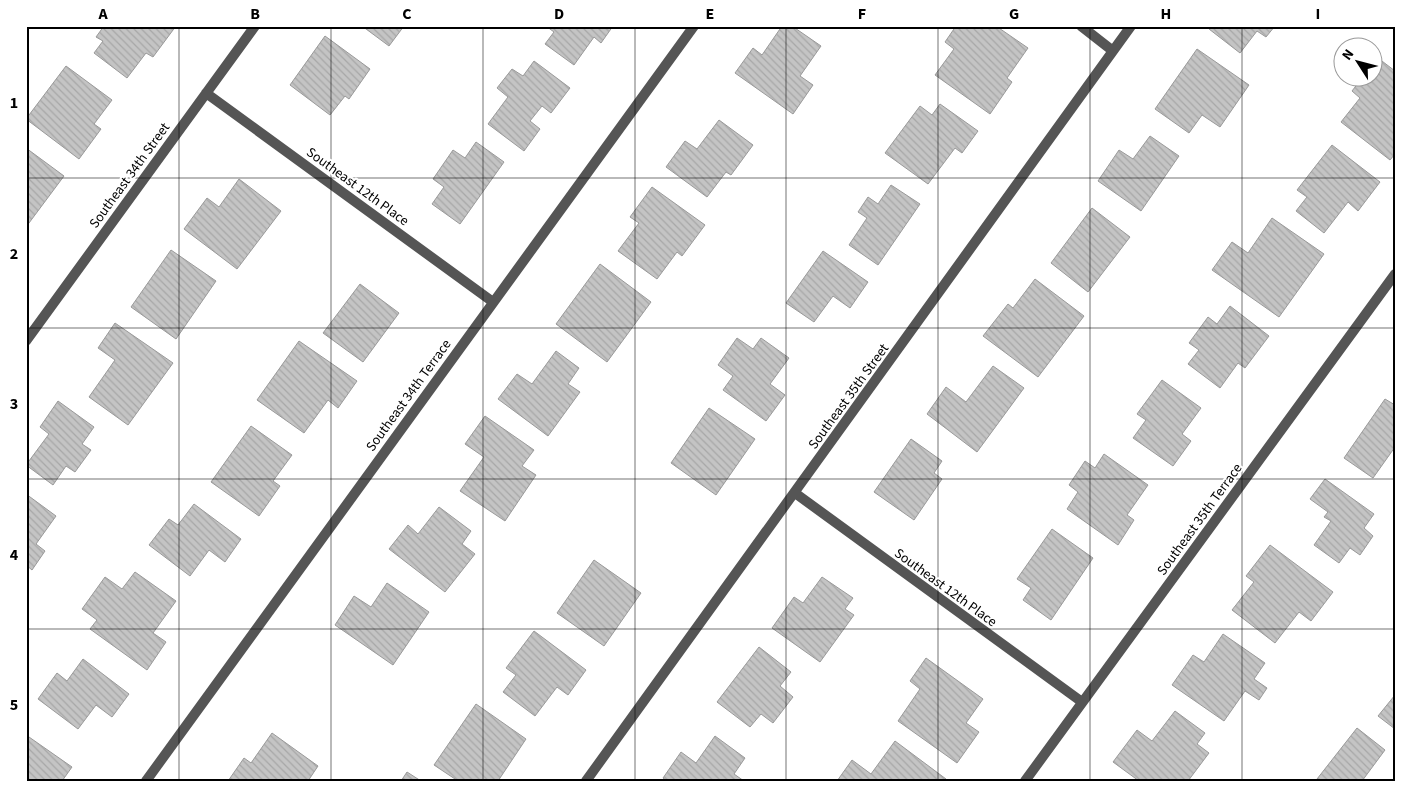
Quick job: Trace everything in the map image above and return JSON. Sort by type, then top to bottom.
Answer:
[{"type":"street","name":"Southeast 34th Street","points":[[26,341],[255,26]]},
{"type":"street","name":"Southeast 34th Terrace","points":[[146,781],[694,26]]},
{"type":"street","points":[[1081,26],[1113,51]]},
{"type":"street","name":"Southeast 35th Street","points":[[586,781],[1132,26]]},
{"type":"street","name":"Southeast 12th Place","points":[[206,93],[493,302]]},
{"type":"street","name":"Southeast 35th Terrace","points":[[1025,781],[1395,274]]},
{"type":"street","name":"Southeast 12th Place","points":[[795,493],[1082,702]]},
{"type":"building","points":[[104,26],[176,26],[153,57],[146,53],[127,78],[94,53],[103,41],[96,37]]},
{"type":"building","points":[[362,26],[404,26],[389,46]]},
{"type":"building","points":[[546,26],[613,26],[601,43],[594,37],[574,65],[545,44],[554,32]]},
{"type":"building","points":[[782,26],[792,26],[821,46],[800,76],[813,85],[793,114],[735,73],[753,48],[762,55]]},
{"type":"building","points":[[956,26],[996,26],[1028,48],[1007,78],[1012,82],[990,114],[935,75],[954,49],[945,42]]},
{"type":"building","points":[[1211,26],[1275,26],[1266,37],[1257,31],[1240,53],[1209,29]]},
{"type":"building","points":[[325,36],[370,69],[349,99],[345,96],[330,115],[290,85]]},
{"type":"building","points":[[1197,49],[1249,85],[1220,127],[1202,115],[1189,133],[1155,109]]},
{"type":"building","points":[[534,61],[570,88],[551,113],[542,106],[530,121],[540,129],[524,151],[488,124],[508,97],[497,88],[512,69],[523,76]]},
{"type":"building","points":[[1384,63],[1395,71],[1395,154],[1390,160],[1341,122],[1360,98],[1352,91],[1354,88],[1384,88]]},
{"type":"building","points":[[66,66],[112,100],[94,124],[101,129],[79,159],[26,119]]},
{"type":"building","points":[[940,104],[978,131],[962,153],[955,148],[928,184],[885,153],[920,106],[932,115]]},
{"type":"building","points":[[719,120],[753,145],[731,175],[726,172],[707,197],[666,167],[685,141],[697,149]]},
{"type":"building","points":[[1150,136],[1179,156],[1141,211],[1098,181],[1119,150],[1133,159]]},
{"type":"building","points":[[476,142],[504,162],[460,224],[432,204],[444,187],[433,179],[453,150],[465,158]]},
{"type":"building","points":[[1332,145],[1380,182],[1358,211],[1348,202],[1324,233],[1296,211],[1307,197],[1297,190]]},
{"type":"building","points":[[26,148],[64,176],[26,227]]},
{"type":"building","points":[[239,179],[281,211],[237,269],[184,229],[207,198],[219,207]]},
{"type":"building","points":[[891,185],[920,204],[878,265],[849,245],[867,218],[858,212],[868,197],[878,204]]},
{"type":"building","points":[[652,187],[705,225],[682,256],[677,252],[657,279],[618,251],[639,223],[630,217]]},
{"type":"building","points":[[1092,208],[1130,237],[1088,292],[1051,263]]},
{"type":"building","points":[[1272,218],[1324,254],[1279,317],[1212,270],[1232,242],[1248,253]]},
{"type":"building","points":[[171,250],[216,281],[176,339],[131,307]]},
{"type":"building","points":[[823,251],[868,282],[850,308],[833,296],[814,322],[786,303]]},
{"type":"building","points":[[600,264],[651,302],[607,362],[556,324]]},
{"type":"building","points":[[1035,279],[1084,316],[1038,377],[983,336],[1008,304],[1013,308]]},
{"type":"building","points":[[360,284],[399,313],[363,362],[323,333]]},
{"type":"building","points":[[1230,306],[1269,336],[1245,368],[1238,363],[1220,388],[1188,364],[1199,350],[1189,343],[1208,317],[1217,324]]},
{"type":"building","points":[[115,323],[173,363],[128,425],[89,397],[115,360],[98,348]]},
{"type":"building","points":[[737,338],[753,349],[761,338],[789,358],[770,384],[785,395],[766,421],[723,390],[733,376],[718,365]]},
{"type":"building","points":[[299,341],[357,381],[338,408],[328,400],[304,433],[257,400]]},
{"type":"building","points":[[556,351],[579,368],[568,384],[580,392],[548,436],[498,399],[517,374],[532,384]]},
{"type":"building","points":[[993,366],[1024,388],[977,452],[927,414],[946,387],[966,402]]},
{"type":"building","points":[[1162,380],[1201,408],[1182,434],[1191,441],[1173,466],[1133,438],[1146,420],[1137,414]]},
{"type":"building","points":[[1385,399],[1395,405],[1395,447],[1373,478],[1344,458]]},
{"type":"building","points":[[58,401],[94,427],[82,444],[91,450],[75,472],[66,466],[53,485],[26,465],[49,434],[40,427]]},
{"type":"building","points":[[709,408],[755,439],[716,495],[671,463]]},
{"type":"building","points":[[485,416],[534,450],[522,466],[536,475],[505,521],[460,491],[484,457],[465,444]]},
{"type":"building","points":[[251,426],[292,455],[273,481],[280,486],[259,516],[211,482]]},
{"type":"building","points":[[911,439],[942,461],[934,473],[942,479],[914,520],[874,492]]},
{"type":"building","points":[[1104,454],[1148,485],[1127,515],[1134,520],[1118,545],[1067,509],[1078,492],[1069,485],[1085,461],[1095,468]]},
{"type":"building","points":[[1325,479],[1374,514],[1364,528],[1373,536],[1360,555],[1350,548],[1339,563],[1314,545],[1331,521],[1324,517],[1328,512],[1310,499]]},
{"type":"building","points":[[26,494],[56,516],[36,544],[45,551],[32,570],[26,565]]},
{"type":"building","points":[[194,504],[241,539],[225,562],[209,550],[190,576],[149,545],[169,519],[178,525]]},
{"type":"building","points":[[439,507],[471,531],[462,544],[475,554],[445,592],[389,549],[408,525],[418,534]]},
{"type":"building","points":[[1052,529],[1093,558],[1051,620],[1023,600],[1031,588],[1017,579]]},
{"type":"building","points":[[1270,545],[1333,592],[1311,621],[1299,612],[1275,643],[1232,610],[1254,582],[1246,576]]},
{"type":"building","points":[[594,560],[641,593],[604,646],[557,613]]},
{"type":"building","points":[[135,572],[176,601],[153,633],[166,642],[147,670],[90,629],[97,620],[82,609],[105,577],[122,589]]},
{"type":"building","points":[[822,577],[853,598],[845,609],[854,615],[820,662],[772,628],[794,597],[803,603]]},
{"type":"building","points":[[387,583],[429,612],[393,665],[335,625],[354,596],[371,607]]},
{"type":"building","points":[[534,631],[586,670],[568,695],[557,687],[535,716],[503,692],[516,675],[506,668]]},
{"type":"building","points":[[1223,634],[1265,663],[1254,679],[1267,688],[1259,700],[1245,691],[1224,721],[1172,685],[1193,655],[1204,662]]},
{"type":"building","points":[[759,647],[791,672],[780,686],[793,697],[773,723],[761,714],[750,727],[717,702]]},
{"type":"building","points":[[926,658],[983,699],[966,723],[979,732],[957,763],[898,721],[920,689],[910,681]]},
{"type":"building","points":[[83,659],[129,694],[112,717],[96,705],[78,729],[38,699],[57,673],[67,681]]},
{"type":"building","points":[[1395,695],[1395,729],[1378,716]]},
{"type":"building","points":[[476,704],[526,739],[498,781],[458,781],[434,765]]},
{"type":"building","points":[[1175,711],[1205,733],[1197,744],[1209,753],[1188,781],[1139,781],[1113,762],[1137,730],[1152,741]]},
{"type":"building","points":[[1357,728],[1385,750],[1362,781],[1319,781],[1317,779]]},
{"type":"building","points":[[272,733],[318,766],[308,781],[228,781],[244,758],[251,763]]},
{"type":"building","points":[[715,736],[745,758],[734,774],[744,781],[667,781],[663,778],[681,752],[696,763]]},
{"type":"building","points":[[29,737],[72,767],[62,781],[26,781],[26,741]]},
{"type":"building","points":[[895,741],[946,779],[944,781],[837,781],[852,760],[871,774]]},
{"type":"building","points":[[407,772],[421,781],[401,781]]}]
